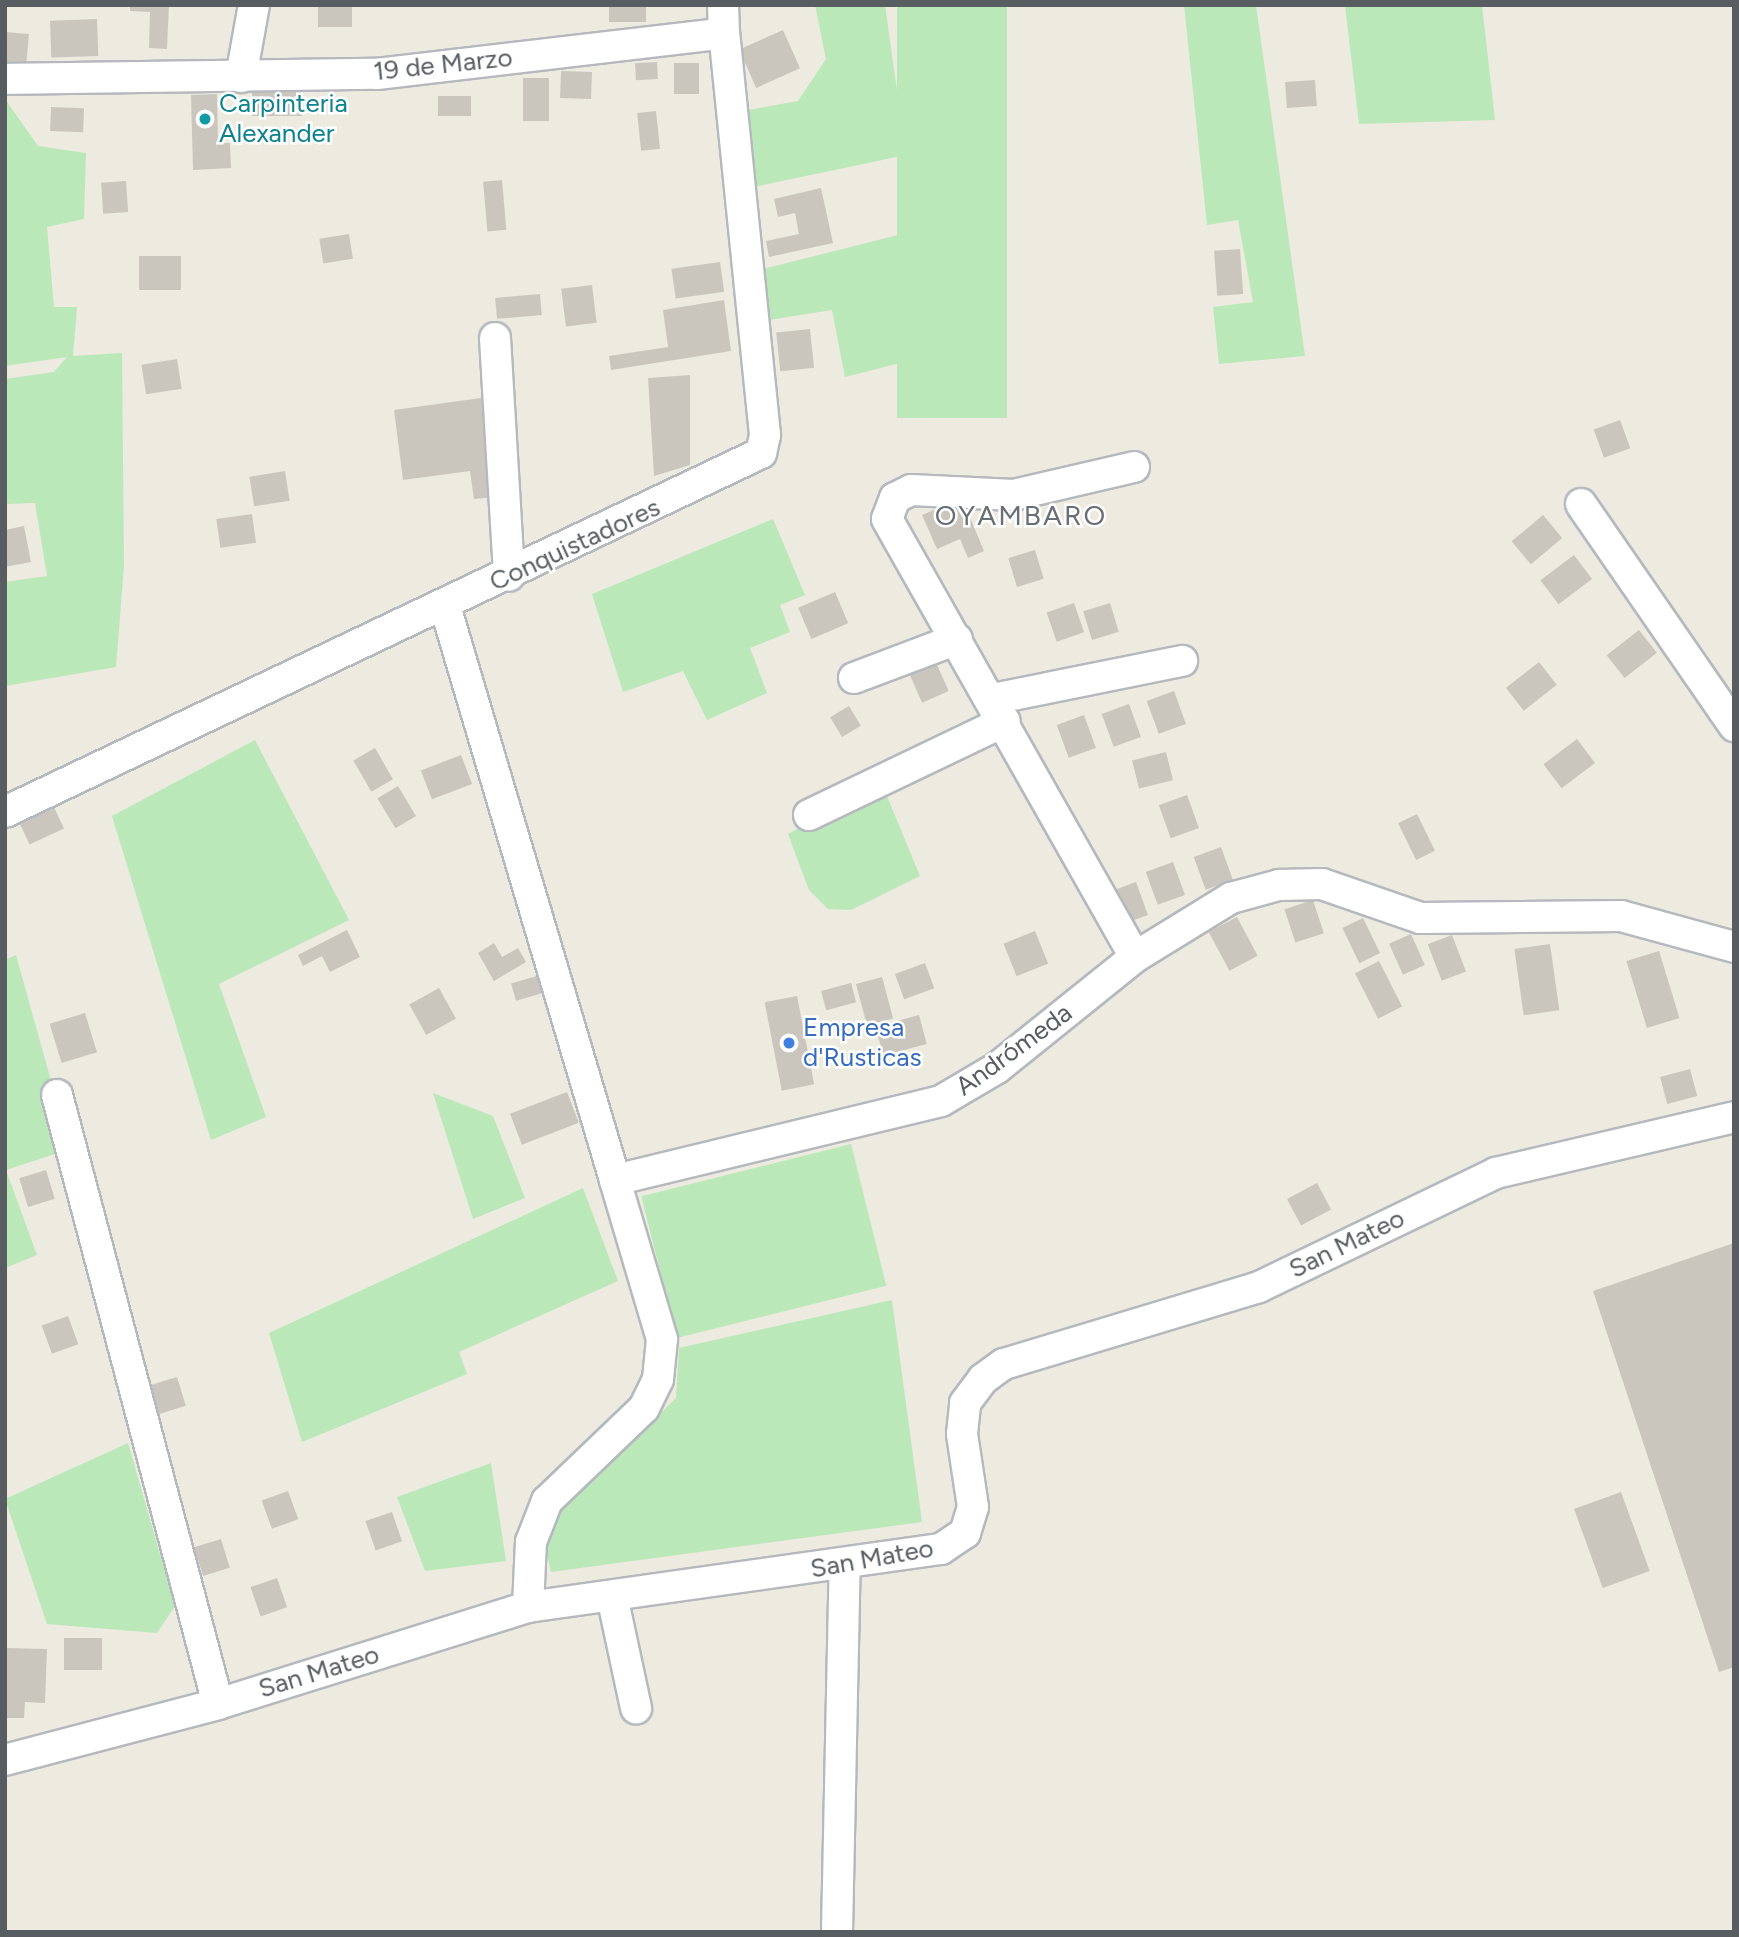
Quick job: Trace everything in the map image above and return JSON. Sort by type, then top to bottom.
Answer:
[{"type":"street","points":[[241,77],[254,5]]},
{"type":"street","name":"19 de Marzo","points":[[5,79],[377,74],[723,19]]},
{"type":"street","name":"Conquistadores","points":[[5,812],[509,576],[761,453],[765,435],[723,19]]},
{"type":"street","points":[[495,338],[509,576]]},
{"type":"street","points":[[1134,467],[1014,495],[911,490],[895,498],[887,519],[999,710],[1135,957]]},
{"type":"street","points":[[1581,504],[1734,726]]},
{"type":"street","points":[[445,606],[662,1339],[658,1379],[644,1408],[547,1501],[531,1542],[528,1607]]},
{"type":"street","points":[[854,678],[957,639]]},
{"type":"street","points":[[808,815],[999,710],[1182,661]]},
{"type":"street","name":"Andrómeda","points":[[615,1180],[941,1101],[997,1068],[1135,957],[1231,898],[1290,884],[1322,884],[1420,918],[1621,916],[1734,947]]},
{"type":"street","points":[[57,1095],[218,1704]]},
{"type":"street","name":"San Mateo","points":[[5,1760],[218,1704],[528,1607],[845,1565],[941,1549],[965,1533],[973,1481],[962,1434],[965,1403],[983,1378],[1004,1364],[1259,1287],[1496,1172],[1734,1117]]},
{"type":"street","points":[[837,1932],[845,1565]]},
{"type":"street","points":[[611,1596],[636,1708]]},
{"type":"green space","points":[[815,5],[885,5],[906,155],[754,187],[743,111],[798,101],[826,59]]},
{"type":"green space","points":[[897,5],[1007,5],[1007,418],[897,418]]},
{"type":"green space","points":[[1184,5],[1256,5],[1305,356],[1219,364],[1213,307],[1253,302],[1238,220],[1207,225]]},
{"type":"green space","points":[[1345,5],[1482,5],[1495,120],[1359,124]]},
{"type":"green space","points":[[5,99],[38,146],[86,153],[84,219],[47,227],[54,307],[77,307],[73,356],[122,353],[124,566],[116,667],[5,686],[5,582],[47,576],[35,503],[5,504],[5,379],[54,372],[67,357],[5,366]]},
{"type":"green space","points":[[910,232],[928,356],[845,377],[832,310],[769,320],[763,269]]},
{"type":"green space","points":[[773,519],[805,595],[780,605],[790,632],[750,648],[767,693],[707,720],[683,671],[623,692],[592,594]]},
{"type":"green space","points":[[255,740],[349,920],[219,984],[266,1117],[211,1140],[112,816]]},
{"type":"green space","points":[[882,784],[920,876],[851,910],[828,909],[809,890],[788,834]]},
{"type":"green space","points":[[16,955],[70,1149],[6,1170],[37,1255],[5,1268],[5,960]]},
{"type":"green space","points":[[433,1093],[493,1116],[525,1198],[473,1219]]},
{"type":"green space","points":[[851,1144],[886,1286],[677,1338],[641,1196]]},
{"type":"green space","points":[[583,1188],[618,1281],[459,1352],[467,1374],[302,1442],[269,1333]]},
{"type":"green space","points":[[892,1300],[922,1522],[551,1572],[542,1530],[676,1398],[679,1348]]},
{"type":"green space","points":[[128,1443],[175,1606],[157,1633],[47,1624],[5,1499]]},
{"type":"green space","points":[[491,1463],[506,1561],[425,1571],[397,1497]]},
{"type":"building","points":[[130,5],[169,5],[167,49],[149,48],[150,12],[130,11]]},
{"type":"building","points":[[318,5],[352,5],[352,27],[318,27]]},
{"type":"building","points":[[609,5],[646,5],[646,22],[609,22]]},
{"type":"building","points":[[97,19],[98,56],[51,58],[50,21]]},
{"type":"building","points":[[783,30],[800,68],[756,88],[739,50]]},
{"type":"building","points":[[5,32],[29,34],[26,66],[5,64]]},
{"type":"building","points":[[657,62],[658,79],[636,80],[635,63]]},
{"type":"building","points":[[674,63],[699,63],[699,94],[674,94]]},
{"type":"building","points":[[561,71],[592,72],[591,99],[560,98]]},
{"type":"building","points":[[523,78],[549,78],[549,121],[523,121]]},
{"type":"building","points":[[1315,80],[1317,106],[1287,108],[1285,82]]},
{"type":"building","points":[[252,88],[302,88],[302,116],[252,116]]},
{"type":"building","name":"Carpinteria Alexander","points":[[217,94],[218,143],[230,143],[231,168],[193,170],[191,95]]},
{"type":"building","points":[[438,96],[471,96],[471,116],[438,116]]},
{"type":"building","points":[[51,107],[84,108],[83,132],[50,131]]},
{"type":"building","points":[[656,111],[660,149],[641,151],[637,113]]},
{"type":"building","points":[[502,180],[506,230],[487,231],[483,182]]},
{"type":"building","points":[[126,181],[128,212],[103,214],[101,183]]},
{"type":"building","points":[[821,188],[833,243],[769,257],[766,241],[799,234],[795,213],[778,217],[774,199]]},
{"type":"building","points":[[349,234],[353,259],[323,263],[319,239]]},
{"type":"building","points":[[1240,249],[1243,294],[1217,296],[1214,251]]},
{"type":"building","points":[[139,256],[181,256],[181,290],[139,290]]},
{"type":"building","points":[[720,262],[724,292],[676,299],[671,269]]},
{"type":"building","points":[[592,285],[597,323],[566,326],[561,289]]},
{"type":"building","points":[[540,294],[542,315],[497,319],[495,298]]},
{"type":"building","points":[[724,300],[731,351],[611,370],[609,356],[668,347],[663,310]]},
{"type":"building","points":[[810,329],[814,368],[780,371],[776,333]]},
{"type":"building","points":[[177,359],[182,389],[146,394],[141,365]]},
{"type":"building","points":[[690,375],[690,465],[654,476],[648,378]]},
{"type":"building","points":[[481,398],[494,497],[474,499],[470,471],[403,480],[394,410]]},
{"type":"building","points":[[1620,420],[1630,448],[1604,458],[1594,430]]},
{"type":"building","points":[[285,471],[290,501],[254,506],[249,477]]},
{"type":"building","points":[[962,498],[984,551],[968,558],[960,539],[937,549],[922,515]]},
{"type":"building","points":[[252,514],[256,543],[220,548],[216,519]]},
{"type":"building","points":[[1543,515],[1562,538],[1531,564],[1512,541]]},
{"type":"building","points":[[24,526],[31,562],[5,567],[5,530]]},
{"type":"building","points":[[1035,550],[1044,579],[1017,587],[1008,558]]},
{"type":"building","points":[[1574,555],[1592,579],[1559,604],[1540,580]]},
{"type":"building","points":[[835,592],[848,623],[811,639],[798,608]]},
{"type":"building","points":[[1074,603],[1084,632],[1057,642],[1047,612]]},
{"type":"building","points":[[1110,603],[1119,632],[1092,640],[1083,611]]},
{"type":"building","points":[[1639,630],[1657,653],[1625,678],[1607,655]]},
{"type":"building","points":[[934,658],[949,691],[922,703],[908,670]]},
{"type":"building","points":[[1539,662],[1557,685],[1524,711],[1506,688]]},
{"type":"building","points":[[1174,691],[1186,724],[1159,734],[1147,701]]},
{"type":"building","points":[[1129,704],[1141,737],[1114,747],[1102,714]]},
{"type":"building","points":[[849,706],[861,726],[842,737],[830,717]]},
{"type":"building","points":[[1084,715],[1096,748],[1069,758],[1057,725]]},
{"type":"building","points":[[1577,739],[1595,763],[1562,788],[1543,764]]},
{"type":"building","points":[[375,748],[393,779],[371,792],[353,760]]},
{"type":"building","points":[[1166,752],[1173,780],[1139,789],[1132,760]]},
{"type":"building","points":[[461,755],[472,784],[432,799],[421,770]]},
{"type":"building","points":[[398,786],[416,816],[395,828],[377,798]]},
{"type":"building","points":[[1187,795],[1199,828],[1171,838],[1159,805]]},
{"type":"building","points":[[53,805],[64,829],[30,845],[19,821]]},
{"type":"building","points":[[1417,814],[1435,851],[1416,860],[1398,823]]},
{"type":"building","points":[[1221,847],[1233,880],[1206,890],[1194,857]]},
{"type":"building","points":[[1173,862],[1185,895],[1158,905],[1146,872]]},
{"type":"building","points":[[1136,882],[1148,915],[1121,925],[1109,892]]},
{"type":"building","points":[[1313,900],[1324,933],[1295,943],[1284,909]]},
{"type":"building","points":[[1237,917],[1258,956],[1229,971],[1209,932]]},
{"type":"building","points":[[1363,918],[1380,953],[1359,963],[1342,928]]},
{"type":"building","points":[[347,930],[360,957],[330,972],[322,956],[303,966],[298,955]]},
{"type":"building","points":[[1035,931],[1048,963],[1017,976],[1003,944]]},
{"type":"building","points":[[1411,934],[1425,965],[1403,975],[1389,944]]},
{"type":"building","points":[[1452,935],[1466,971],[1442,981],[1428,944]]},
{"type":"building","points":[[494,943],[502,957],[518,948],[526,962],[494,981],[478,953]]},
{"type":"building","points":[[1550,944],[1559,1010],[1524,1015],[1514,949]]},
{"type":"building","points":[[1659,951],[1679,1018],[1647,1028],[1626,961]]},
{"type":"building","points":[[1379,961],[1402,1006],[1378,1019],[1355,973]]},
{"type":"building","points":[[925,963],[934,988],[904,999],[895,974]]},
{"type":"building","points":[[537,976],[542,993],[516,1001],[511,983]]},
{"type":"building","points":[[882,977],[893,1019],[867,1026],[856,984]]},
{"type":"building","points":[[851,983],[856,1002],[826,1010],[821,991]]},
{"type":"building","points":[[439,988],[456,1019],[426,1035],[409,1004]]},
{"type":"building","name":"Empresa d'Rusticas","points":[[797,996],[814,1084],[782,1091],[765,1002]]},
{"type":"building","points":[[85,1013],[97,1052],[62,1063],[50,1024]]},
{"type":"building","points":[[919,1015],[927,1044],[883,1056],[876,1027]]},
{"type":"building","points":[[1690,1069],[1697,1096],[1667,1104],[1660,1077]]},
{"type":"building","points":[[567,1092],[579,1123],[522,1145],[510,1114]]},
{"type":"building","points":[[46,1170],[55,1199],[28,1207],[19,1178]]},
{"type":"building","points":[[1317,1183],[1331,1209],[1301,1225],[1287,1199]]},
{"type":"building","points":[[1734,1243],[1734,1667],[1719,1672],[1593,1291]]},
{"type":"building","points":[[68,1316],[78,1344],[52,1354],[42,1326]]},
{"type":"building","points":[[177,1377],[186,1406],[159,1414],[150,1385]]},
{"type":"building","points":[[288,1491],[298,1519],[272,1529],[262,1501]]},
{"type":"building","points":[[1621,1492],[1650,1571],[1603,1588],[1574,1509]]},
{"type":"building","points":[[392,1512],[402,1541],[376,1550],[366,1521]]},
{"type":"building","points":[[221,1539],[230,1568],[203,1576],[194,1547]]},
{"type":"building","points":[[277,1578],[287,1607],[261,1616],[251,1587]]},
{"type":"building","points":[[64,1638],[102,1638],[102,1670],[64,1670]]},
{"type":"building","points":[[5,1648],[47,1649],[45,1703],[25,1702],[24,1718],[5,1718]]},
{"type":"place","name":"Carpinteria Alexander","points":[[205,119]]},
{"type":"place","name":"Empresa d'Rusticas","points":[[789,1043]]},
{"type":"district","name":"OYAMBARO","points":[[1021,515]]}]
